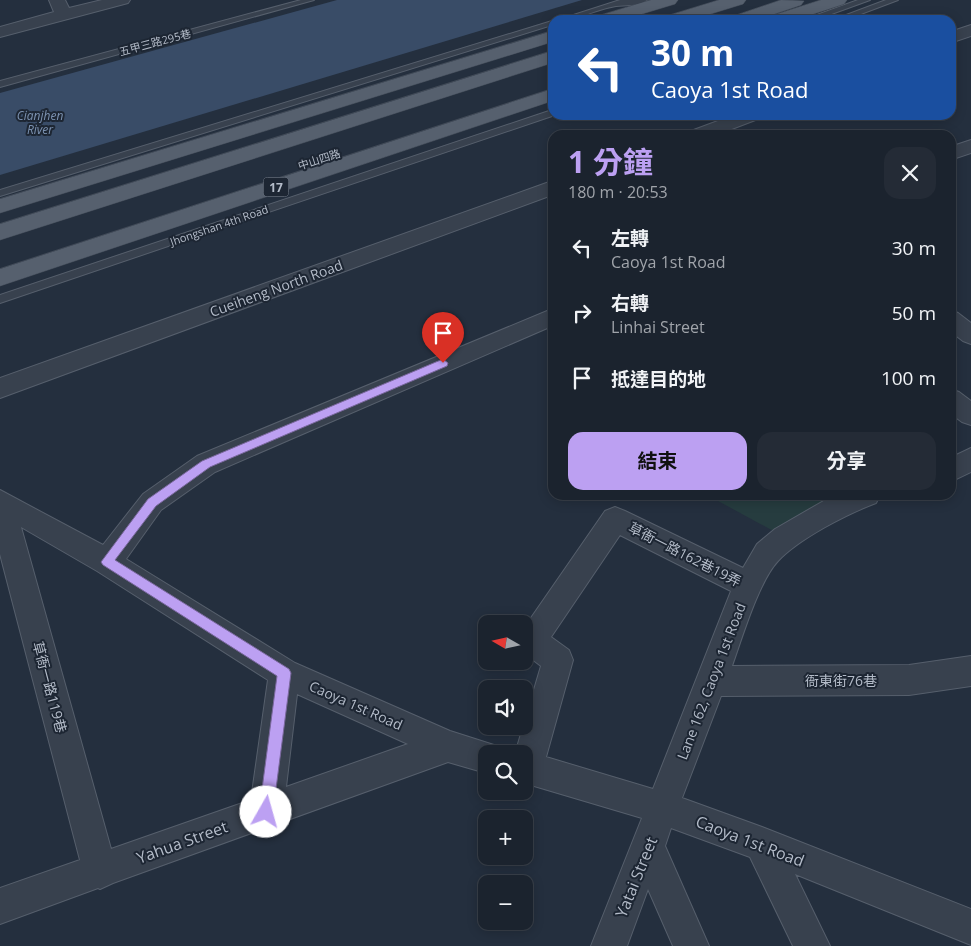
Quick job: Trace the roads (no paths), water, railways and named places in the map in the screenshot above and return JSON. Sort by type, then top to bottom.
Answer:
[{"type":"main road","points":[[606,13],[669,0]]},
{"type":"main road","points":[[688,15],[737,0]]},
{"type":"main road","points":[[755,15],[800,0]]},
{"type":"main road","points":[[792,15],[838,0]]},
{"type":"main road","points":[[0,206],[548,37]]},
{"type":"main road","name":"中山四路","points":[[0,232],[548,58]]},
{"type":"main road","name":"中山四路","points":[[0,262],[548,83]]},
{"type":"main road","name":"Jhongshan 4th Road","points":[[0,278],[548,96]]},
{"type":"street","points":[[0,32],[60,8],[122,0]]},
{"type":"street","points":[[956,36],[971,30]]},
{"type":"street","points":[[718,130],[740,120]]},
{"type":"street","points":[[956,152],[971,146]]},
{"type":"street","name":"Cueiheng North Road","points":[[0,388],[548,189]]},
{"type":"street","points":[[107,562],[152,502],[206,464],[548,318]]},
{"type":"street","points":[[956,324],[971,335]]},
{"type":"street","points":[[956,404],[971,415]]},
{"type":"street","points":[[956,468],[971,459]]},
{"type":"street","name":"Lane 162, Caoya 1st Road","points":[[663,808],[748,586],[767,553],[785,538],[849,500]]},
{"type":"street","name":"Caoya 1st Road","points":[[0,502],[107,562],[284,673],[448,746],[478,754]]},
{"type":"street","name":"草衙一路119巷","points":[[0,502],[100,872]]},
{"type":"street","name":"草衙一路162巷19弄","points":[[532,745],[558,660],[532,641],[615,519],[748,586]]},
{"type":"street","name":"衙東街76巷","points":[[711,681],[909,680],[971,671]]},
{"type":"street","points":[[266,812],[284,673]]},
{"type":"street","name":"Yahua Street","points":[[0,906],[100,872],[448,746]]},
{"type":"street","name":"Caoya 1st Road","points":[[533,770],[663,808],[762,844],[971,927]]},
{"type":"street","name":"Yatai Street","points":[[609,946],[663,808]]},
{"type":"street","points":[[762,844],[812,946]]},
{"type":"street","points":[[648,848],[690,946]]},
{"type":"lane","name":"五甲三路295巷","points":[[0,84],[310,0]]},
{"type":"lane","points":[[606,13],[628,0]]},
{"type":"lane","points":[[593,15],[606,13],[643,0]]},
{"type":"lane","points":[[822,15],[866,0]]},
{"type":"lane","points":[[851,15],[894,0]]},
{"type":"lane","points":[[0,193],[548,24]]},
{"type":"lane","points":[[465,143],[548,108]]},
{"type":"lane","name":"Jhongshan 4th Road","points":[[0,299],[548,114]]},
{"type":"water","name":"Cianjhen River","points":[[337,0],[582,0],[0,175],[0,93]]}]
